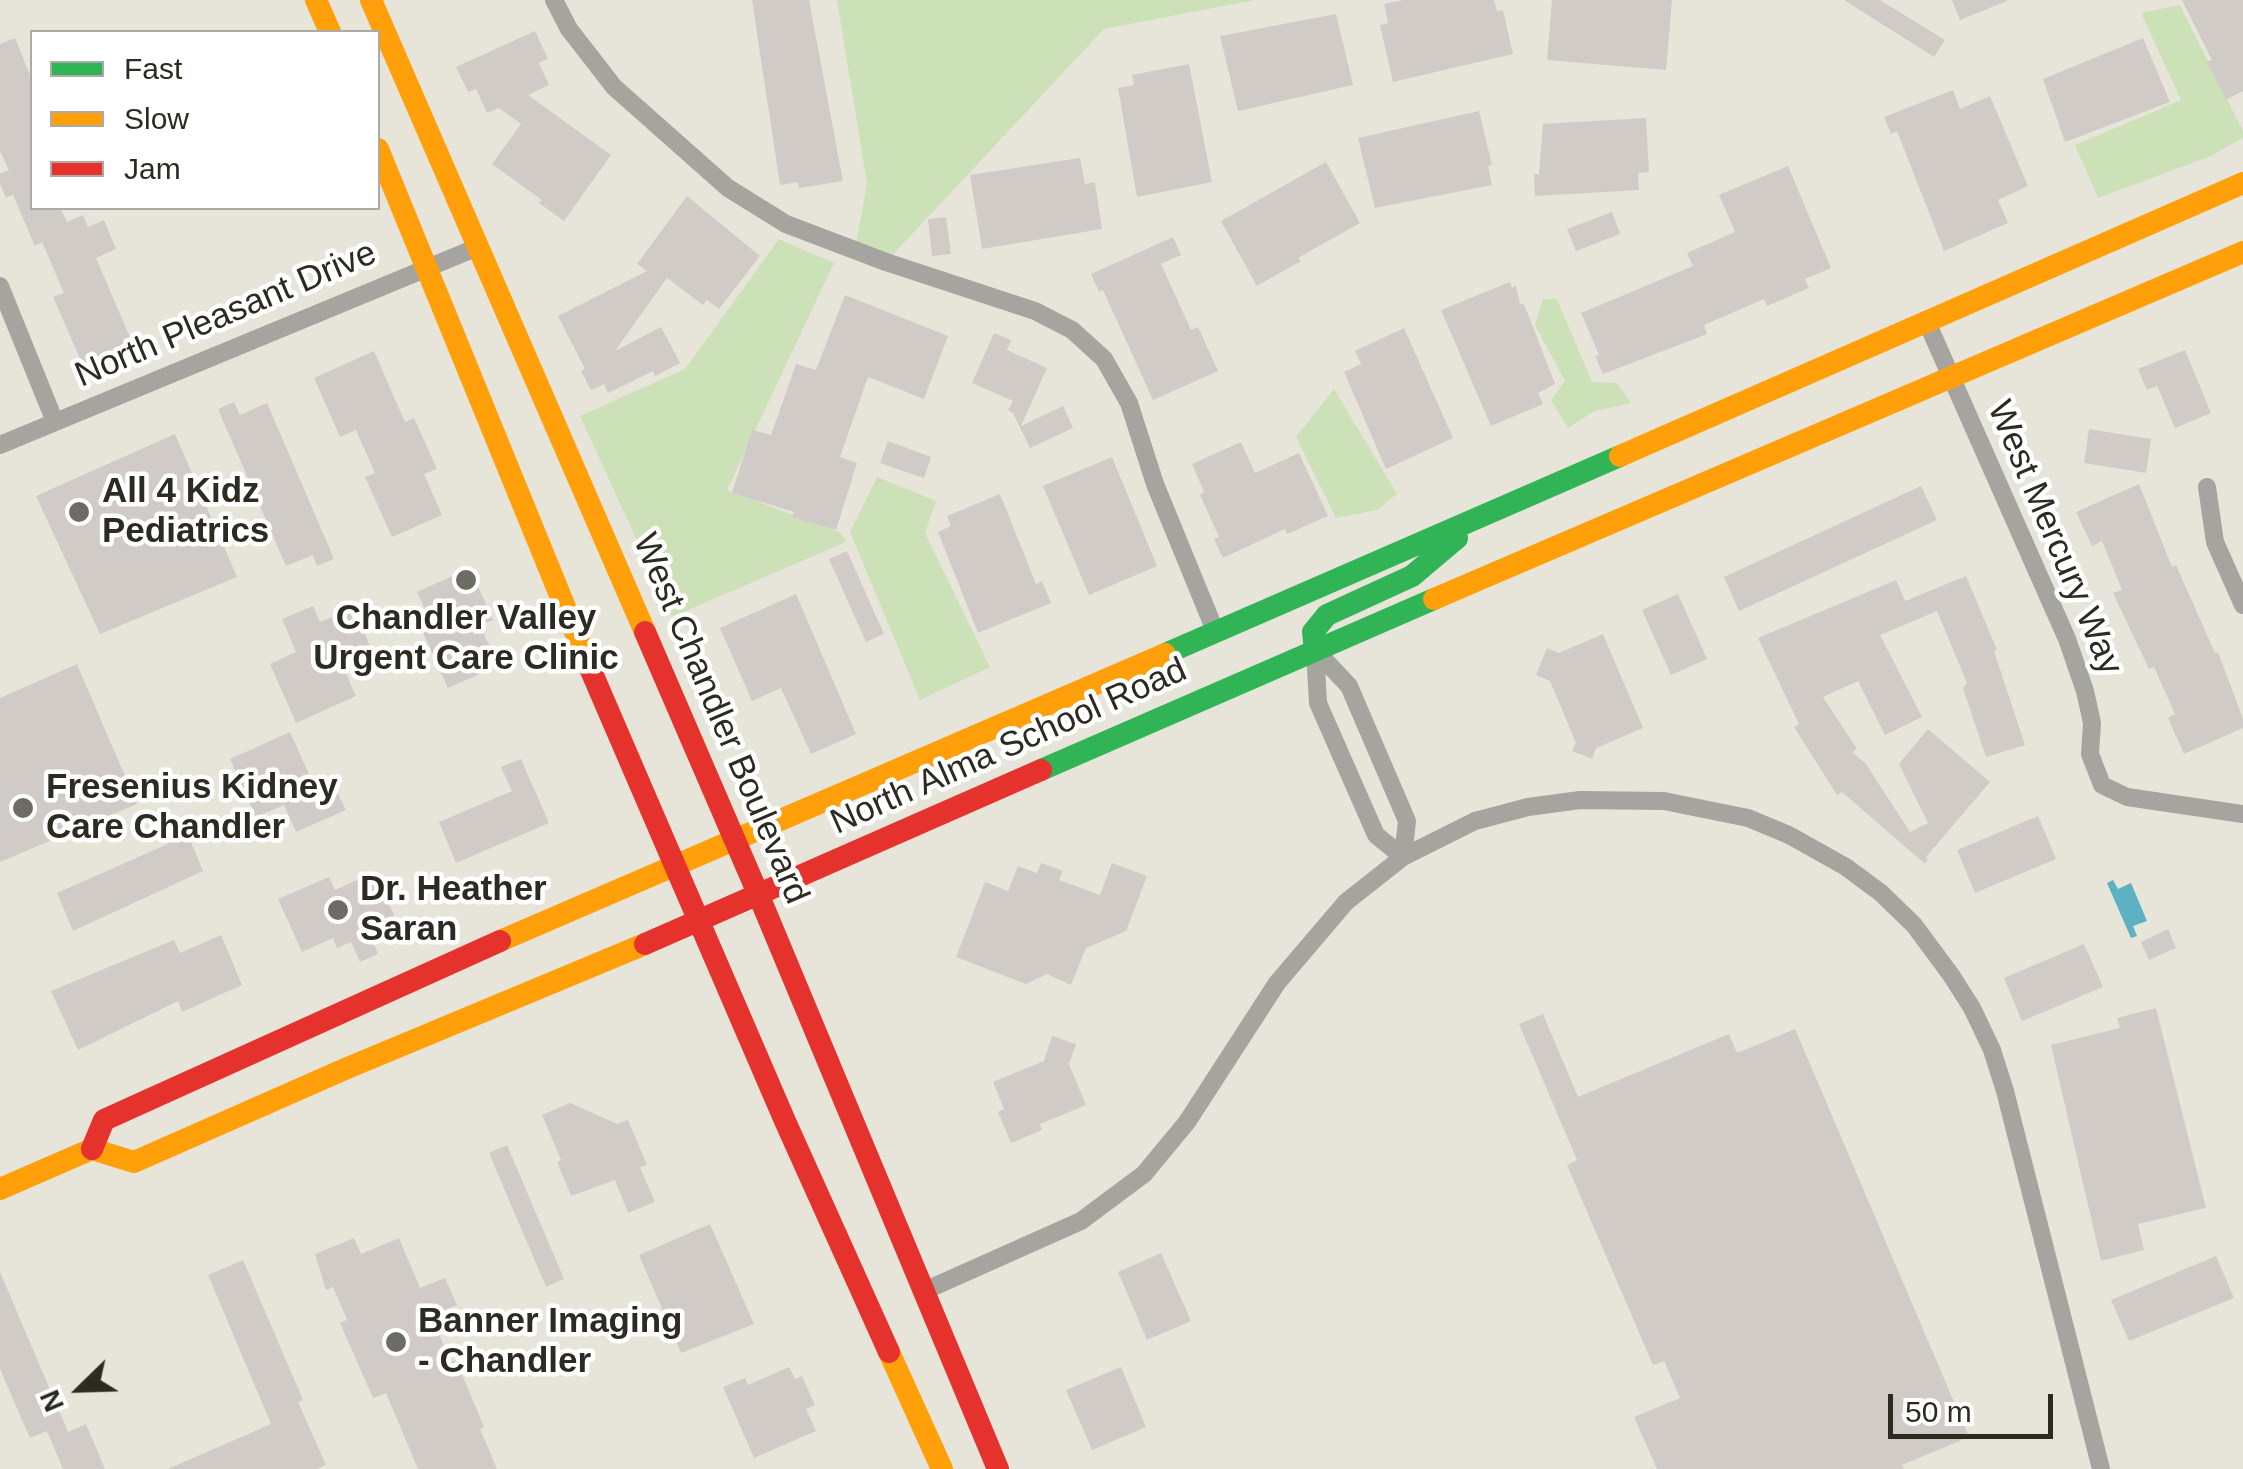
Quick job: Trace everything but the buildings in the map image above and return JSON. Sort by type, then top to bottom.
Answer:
[{"type":"main road","points":[[316,0],[329,30]]},
{"type":"main road","name":"West Chandler Boulevard","points":[[371,0],[736,842],[998,1469]]},
{"type":"main road","points":[[380,154],[517,496],[785,1121],[942,1469]]},
{"type":"main road","name":"North Alma School Road","points":[[92,1149],[104,1120],[458,959],[736,842],[2243,183]]},
{"type":"main road","name":"North Alma School Road","points":[[0,1189],[92,1149],[134,1162],[759,896],[1315,650],[2243,252]]},
{"type":"main road","points":[[1315,650],[1313,632],[1327,615],[1412,576],[1480,518]]},
{"type":"street","points":[[554,0],[569,28],[614,87],[728,188],[786,224],[1035,311],[1072,330],[1104,359],[1129,404],[1216,632]]},
{"type":"street","name":"North Pleasant Drive","points":[[0,446],[478,247]]},
{"type":"street","points":[[0,286],[55,422]]},
{"type":"street","name":"West Mercury Way","points":[[1926,320],[2067,639],[2085,690],[2092,723],[2090,754],[2102,786],[2127,797],[2243,814]]},
{"type":"street","points":[[2207,486],[2215,542],[2243,606]]},
{"type":"street","points":[[1315,650],[1318,703],[1376,835],[1403,858]]},
{"type":"street","points":[[1315,650],[1349,686],[1399,803],[1406,821],[1403,858]]},
{"type":"street","points":[[924,1291],[1081,1221],[1144,1174],[1187,1122],[1277,983],[1346,902],[1403,858],[1475,821],[1528,807],[1580,800],[1664,801],[1748,818],[1789,835],[1846,868],[1881,893],[1914,925],[1951,975],[1992,1050],[2005,1091],[2101,1469]]},
{"type":"green space","points":[[837,0],[1255,0],[1104,29],[886,262],[855,249],[867,184]]},
{"type":"green space","points":[[2180,5],[2243,138],[2211,156],[2098,198],[2075,145],[2181,100],[2141,13]]},
{"type":"green space","points":[[779,239],[834,263],[727,490],[841,533],[846,542],[672,617],[580,416],[685,369]]},
{"type":"green space","points":[[1543,299],[1557,299],[1592,382],[1617,383],[1631,403],[1595,411],[1568,428],[1551,400],[1565,381],[1535,325]]},
{"type":"green space","points":[[1334,389],[1397,494],[1377,510],[1336,518],[1296,437]]},
{"type":"green space","points":[[877,477],[936,501],[925,533],[990,667],[920,700],[850,532]]},
{"type":"water","points":[[2113,880],[2118,889],[2131,883],[2147,921],[2133,926],[2137,936],[2131,938],[2107,883]]},
{"type":"traffic: fast","points":[[1165,654],[1620,456]]},
{"type":"traffic: fast","points":[[1315,650],[1313,632],[1327,615],[1412,576],[1457,538]]},
{"type":"traffic: fast","points":[[1041,770],[1434,599]]},
{"type":"traffic: slow","points":[[316,0],[329,30]]},
{"type":"traffic: slow","points":[[371,0],[645,632]]},
{"type":"traffic: slow","points":[[380,154],[589,666]]},
{"type":"traffic: slow","points":[[1620,456],[2243,183]]},
{"type":"traffic: slow","points":[[1434,599],[2243,252]]},
{"type":"traffic: slow","points":[[500,941],[1165,654]]},
{"type":"traffic: slow","points":[[0,1189],[92,1149],[134,1162],[645,944]]},
{"type":"traffic: slow","points":[[889,1352],[942,1469]]},
{"type":"traffic: jam","points":[[645,632],[998,1469]]},
{"type":"traffic: jam","points":[[589,666],[889,1352]]},
{"type":"traffic: jam","points":[[645,944],[1041,770]]},
{"type":"traffic: jam","points":[[92,1149],[104,1120],[500,941]]},
{"type":"place","name":"All 4 Kidz Pediatrics","points":[[79,512]]},
{"type":"place","name":"Chandler Valley Urgent Care Clinic","points":[[466,580]]},
{"type":"place","name":"Fresenius Kidney Care Chandler","points":[[23,808]]},
{"type":"place","name":"Dr. Heather Saran","points":[[338,910]]},
{"type":"place","name":"Banner Imaging - Chandler","points":[[396,1342]]}]
